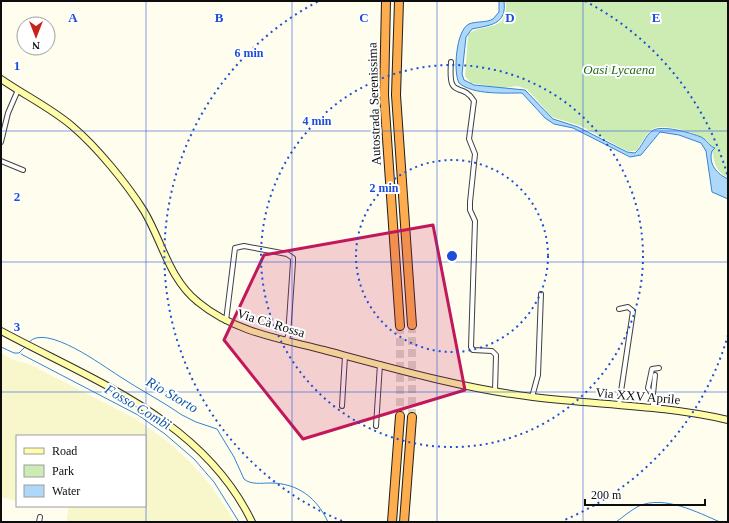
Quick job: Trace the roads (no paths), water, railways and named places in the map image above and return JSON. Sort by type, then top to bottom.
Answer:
[{"type":"highway","name":"Autostrada Serenissima","points":[[386,1],[384,95],[400,326]]},
{"type":"highway","name":"Autostrada Serenissima","points":[[399,1],[396,95],[412,325]]},
{"type":"highway","points":[[392,522],[400,416]]},
{"type":"highway","points":[[404,522],[412,417]]},
{"type":"main road","name":"Via Cà Rossa","points":[[1,79],[72,126],[94,148],[144,212],[172,270],[187,292],[209,311],[226,321],[286,341],[495,391],[545,399]]},
{"type":"main road","points":[[1,331],[136,401],[166,422],[187,438],[215,467],[236,494],[252,522]]},
{"type":"main road","name":"Via XXV Aprile","points":[[545,399],[654,408],[706,415],[728,420]]},
{"type":"street","points":[[452,62],[450,80],[452,84],[455,89],[468,94],[474,101],[469,139],[475,154],[470,210],[475,221],[471,347],[473,350],[492,351],[496,355],[495,391]]},
{"type":"street","points":[[1,142],[8,113],[18,90]]},
{"type":"street","points":[[1,161],[23,170]]},
{"type":"street","points":[[226,321],[235,248],[244,246],[287,254],[293,258],[293,262],[288,336],[286,341]]},
{"type":"street","points":[[532,397],[538,375],[541,294]]},
{"type":"street","points":[[619,308],[628,307],[633,311],[619,405]]},
{"type":"street","points":[[342,406],[345,356]]},
{"type":"street","points":[[376,426],[380,364]]},
{"type":"street","points":[[652,394],[648,388],[652,368],[659,368]]},
{"type":"street","points":[[654,408],[652,394],[655,375]]},
{"type":"water","points":[[499,1],[504,1],[503,15],[500,19],[491,25],[472,29],[466,37],[462,74],[464,80],[474,85],[525,90],[553,119],[578,127],[627,152],[635,153],[650,133],[656,129],[662,128],[676,130],[701,137],[715,148],[712,151],[711,156],[712,164],[720,174],[728,179],[728,199],[712,192],[706,151],[701,143],[679,135],[660,132],[641,155],[630,157],[573,128],[554,124],[545,118],[522,93],[498,93],[472,90],[459,83],[457,78],[456,61],[461,34],[469,24],[493,19],[499,12]]},
{"type":"waterway","name":"Rio Storto","points":[[29,342],[37,338],[48,338],[74,348],[182,415],[196,422],[217,429],[234,457],[244,479],[253,483],[280,484],[298,489],[312,499],[328,522]]},
{"type":"waterway","name":"Rio Storto","points":[[1,347],[14,353],[19,353],[26,346]]},
{"type":"waterway","name":"Fosso Combi","points":[[21,354],[138,415],[165,434],[194,459],[214,482],[239,522]]},
{"type":"waterway","name":"Rio Storto","points":[[616,522],[639,506],[659,502],[680,506],[720,522]]},
{"type":"tunnel","points":[[412,325],[412,417]]},
{"type":"tunnel","points":[[400,326],[400,416]]},
{"type":"park label","name":"Oasi Lycaena","points":[[619,69]]}]
